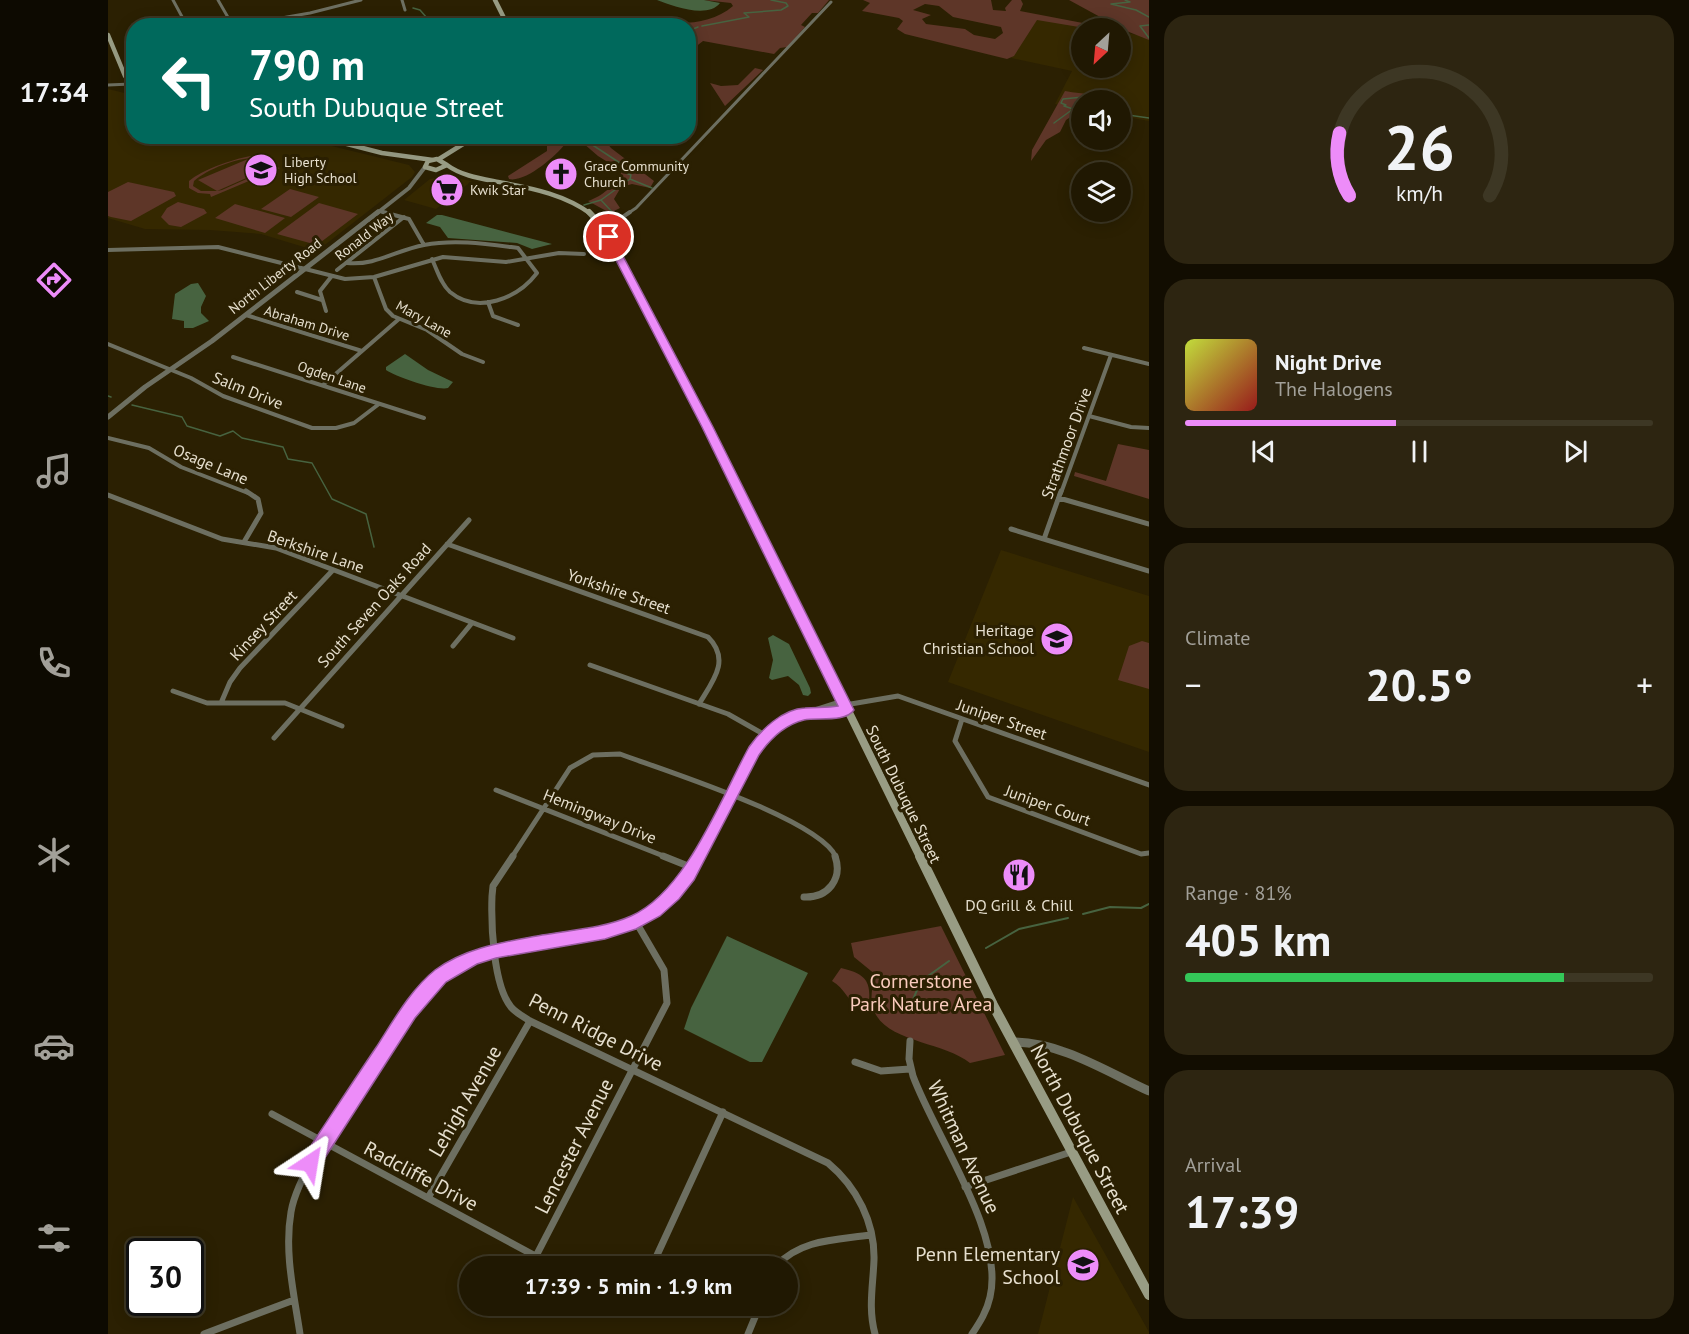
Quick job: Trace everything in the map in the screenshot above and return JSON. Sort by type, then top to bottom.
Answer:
[{"type":"main road","points":[[495,0],[504,18]]},
{"type":"main road","points":[[108,35],[126,72]]},
{"type":"main road","points":[[351,144],[435,170],[473,176]]},
{"type":"main road","points":[[425,166],[465,144]]},
{"type":"main road","points":[[435,170],[447,164],[456,151]]},
{"type":"main road","points":[[382,153],[435,160],[473,176]]},
{"type":"main road","name":"South Dubuque Street","points":[[473,176],[566,200],[590,213],[603,227],[711,435],[1013,1042]]},
{"type":"main road","name":"North Dubuque Street","points":[[1013,1042],[1149,1296]]},
{"type":"street","points":[[173,0],[183,18]]},
{"type":"street","points":[[218,0],[229,18]]},
{"type":"street","points":[[281,18],[361,0]]},
{"type":"street","points":[[402,0],[405,10]]},
{"type":"street","points":[[603,227],[611,225],[636,208],[831,2]]},
{"type":"street","points":[[108,85],[126,85]]},
{"type":"street","name":"North Liberty Road","points":[[409,188],[425,166]]},
{"type":"street","name":"North Liberty Road","points":[[108,417],[435,170]]},
{"type":"street","points":[[378,211],[404,217],[412,222],[424,245]]},
{"type":"street","name":"Ronald Way","points":[[337,270],[404,217]]},
{"type":"street","points":[[347,263],[372,262],[424,245],[463,243],[521,250],[537,270],[534,278],[514,295],[488,302],[463,299],[448,291],[432,259]]},
{"type":"street","points":[[108,250],[218,247],[345,279],[374,277],[432,259],[455,257],[506,262],[559,253],[584,254]]},
{"type":"street","points":[[326,311],[321,286],[330,277]]},
{"type":"street","name":"Mary Lane","points":[[374,277],[386,309],[399,319],[427,330],[462,354],[483,362]]},
{"type":"street","points":[[297,292],[322,300]]},
{"type":"street","points":[[488,302],[493,316],[518,326]]},
{"type":"street","name":"Abraham Drive","points":[[246,315],[362,351]]},
{"type":"street","points":[[324,384],[399,319]]},
{"type":"street","name":"Salm Drive","points":[[108,344],[171,369],[222,396],[312,428],[336,428],[354,423],[379,404]]},
{"type":"street","points":[[1084,348],[1149,364]]},
{"type":"street","name":"Strathmoor Drive","points":[[1044,539],[1111,355]]},
{"type":"street","name":"Ogden Lane","points":[[233,357],[324,384],[424,418]]},
{"type":"street","points":[[1089,416],[1131,427],[1149,428]]},
{"type":"street","name":"Osage Lane","points":[[108,438],[149,448],[181,468],[246,491],[258,499],[261,513],[244,542]]},
{"type":"street","name":"Berkshire Lane","points":[[108,495],[222,539],[276,548],[513,638]]},
{"type":"street","points":[[1059,498],[1149,524]]},
{"type":"street","name":"South Seven Oaks Road","points":[[274,738],[469,520]]},
{"type":"street","points":[[1011,529],[1149,571]]},
{"type":"street","name":"Yorkshire Street","points":[[447,544],[708,637],[720,651],[722,662],[699,704]]},
{"type":"street","name":"Kinsey Street","points":[[221,703],[230,682],[240,668],[333,570]]},
{"type":"street","points":[[453,646],[472,623]]},
{"type":"street","points":[[300,1334],[288,1251],[291,1210],[300,1185],[323,1143],[424,992],[455,966],[496,951],[605,931],[636,922],[674,894],[693,868],[765,735],[728,714],[590,665]]},
{"type":"street","points":[[173,691],[196,701],[221,703],[277,701],[342,726]]},
{"type":"street","name":"Juniper Street","points":[[765,735],[782,723],[805,713],[814,715],[845,705],[894,695],[1149,785]]},
{"type":"street","name":"Juniper Court","points":[[962,719],[955,741],[988,797],[1141,854],[1149,853]]},
{"type":"street","name":"Penn Ridge Drive","points":[[804,897],[817,898],[832,887],[838,871],[834,852],[816,835],[731,795],[620,754],[606,751],[585,756],[570,768],[491,893],[496,951],[503,993],[510,1007],[530,1021],[828,1163],[840,1173],[856,1195],[870,1235],[874,1259],[869,1304],[875,1334]]},
{"type":"street","name":"Hemingway Drive","points":[[496,790],[693,868]]},
{"type":"street","name":"Lencester Avenue","points":[[536,1256],[667,1003],[669,992],[667,974],[636,922]]},
{"type":"street","name":"Lehigh Avenue","points":[[428,1198],[530,1021]]},
{"type":"street","name":"Whitman Avenue","points":[[910,1041],[910,1069],[987,1236],[993,1266],[991,1297],[986,1312],[972,1334]]},
{"type":"street","points":[[1013,1042],[1028,1042],[1049,1049],[1149,1092]]},
{"type":"street","points":[[855,1062],[881,1071],[910,1069]]},
{"type":"street","points":[[657,1256],[723,1112]]},
{"type":"street","name":"Radcliffe Drive","points":[[272,1114],[536,1256]]},
{"type":"street","points":[[965,1187],[1071,1152]]},
{"type":"street","points":[[785,1256],[797,1248],[870,1235]]},
{"type":"street","points":[[204,1334],[217,1327],[294,1300]]},
{"type":"street","points":[[748,1334],[755,1316]]},
{"type":"shaded area","points":[[657,0],[704,0],[720,3],[714,8],[699,11],[680,8]]},
{"type":"shaded area","points":[[1035,18],[1071,24],[1071,71],[1011,58]]},
{"type":"shaded area","points":[[1131,34],[1149,37],[1149,121],[1131,118],[1131,90],[1071,90],[1071,107],[1055,104],[1071,73],[1071,78],[1131,78]]},
{"type":"shaded area","name":"Liberty High School","points":[[108,89],[126,93],[126,144],[324,144],[409,165],[415,172],[412,177],[317,251],[261,234],[210,230],[145,229],[108,218]]},
{"type":"shaded area","points":[[444,176],[472,181],[436,209],[404,200],[430,179]]},
{"type":"shaded area","points":[[437,215],[552,244],[532,249],[517,243],[448,238],[440,227],[426,223]]},
{"type":"shaded area","points":[[198,283],[206,296],[201,313],[209,321],[193,328],[184,328],[184,321],[172,319],[175,294],[191,284]]},
{"type":"shaded area","points":[[405,354],[428,370],[453,382],[448,388],[435,387],[407,380],[386,370],[386,367]]},
{"type":"shaded area","name":"Heritage Christian School","points":[[1001,550],[1149,596],[1149,752],[948,682]]},
{"type":"shaded area","points":[[773,635],[789,644],[810,688],[811,693],[808,696],[803,695],[799,685],[788,676],[772,680],[769,678],[773,660],[768,638]]},
{"type":"shaded area","points":[[727,936],[808,973],[762,1062],[750,1062],[684,1029],[691,1008]]},
{"type":"shaded area","name":"Penn Elementary School","points":[[1073,1197],[1149,1332],[1149,1334],[1038,1334]]},
{"type":"green space","points":[[704,0],[829,0],[818,13],[812,13],[801,25],[805,27],[787,47],[780,48],[774,54],[703,41],[696,46],[696,22],[721,14],[733,6],[731,3]]},
{"type":"green space","points":[[863,0],[991,0],[993,10],[1006,11],[1005,8],[1012,0],[1021,0],[1023,4],[1020,11],[1071,21],[1071,26],[1037,20],[1014,56],[1007,59],[905,34],[897,29],[903,21],[899,18],[862,11],[870,3]],"holes":[[[925,4],[939,6],[953,17],[1001,27],[1003,33],[995,39],[974,35],[965,29],[926,24],[922,19],[931,15],[913,10]]]},
{"type":"green space","points":[[1069,0],[1149,0],[1149,40],[1131,33],[1131,18],[1102,18]]},
{"type":"green space","points":[[755,68],[763,70],[725,106],[710,83],[721,86],[738,85]]},
{"type":"green space","points":[[1065,91],[1071,92],[1071,117],[1066,120],[1060,132],[1046,140],[1031,161],[1032,150]]},
{"type":"green space","points":[[547,144],[565,144],[548,161],[531,173],[516,179],[509,179],[508,176],[547,151]]},
{"type":"green space","points":[[584,144],[608,144],[654,181],[650,188],[632,184],[621,187],[614,199],[620,208],[610,213],[588,201],[608,189],[622,171]]},
{"type":"green space","points":[[261,155],[273,159],[276,167],[280,168],[211,197],[210,194],[198,193],[189,188],[189,181],[195,176],[234,160]],"holes":[[[253,158],[261,158],[271,163],[269,169],[222,190],[201,191],[193,186],[194,181],[217,167]]]},
{"type":"green space","points":[[248,159],[267,169],[217,191],[198,180]]},
{"type":"green space","points":[[128,182],[174,192],[176,196],[131,221],[108,216],[108,192]]},
{"type":"green space","points":[[290,189],[319,197],[291,217],[261,209]]},
{"type":"green space","points":[[178,202],[204,209],[207,213],[181,227],[169,225],[161,217],[167,208]]},
{"type":"green space","points":[[319,203],[358,214],[317,245],[277,234]]},
{"type":"green space","points":[[235,204],[285,218],[265,233],[215,218]]},
{"type":"green space","points":[[1118,444],[1149,450],[1149,499],[1074,476],[1075,472],[1106,481]]},
{"type":"green space","points":[[1142,641],[1149,643],[1149,689],[1118,680],[1129,646]]},
{"type":"green space","name":"Cornerstone Park Nature Area","points":[[941,926],[1005,1055],[970,1063],[955,1054],[901,1035],[886,1026],[876,1014],[872,997],[876,975],[854,957],[851,943]]},
{"type":"green space","points":[[841,968],[857,973],[866,981],[869,992],[868,1009],[858,1009],[832,981]]},
{"type":"waterway","points":[[702,26],[749,17],[744,13],[781,10],[788,6],[786,3],[771,0]]},
{"type":"waterway","points":[[1125,0],[1130,2],[1111,4],[1136,10],[1149,17]]},
{"type":"waterway","points":[[413,8],[420,10],[427,18]]},
{"type":"waterway","points":[[1149,25],[1140,26],[1149,38]]},
{"type":"waterway","points":[[1071,98],[1063,99],[1061,103],[1071,108]]},
{"type":"waterway","points":[[1054,123],[1071,110]]},
{"type":"waterway","points":[[1131,115],[1149,118]]},
{"type":"waterway","points":[[591,144],[623,165],[626,173],[631,175],[630,179]]},
{"type":"waterway","points":[[601,200],[630,179]]},
{"type":"waterway","points":[[630,179],[652,188]]},
{"type":"waterway","points":[[584,205],[601,200]]},
{"type":"waterway","points":[[601,200],[614,214]]},
{"type":"waterway","points":[[132,405],[182,417],[187,426],[220,436],[233,431],[242,438],[283,447],[288,459],[312,463],[332,499],[366,514],[374,547]]},
{"type":"waterway","points":[[1083,914],[1110,907],[1141,908],[1149,904]]},
{"type":"waterway","points":[[986,948],[1019,929],[1068,918]]},
{"type":"waterway","points":[[908,1011],[921,981],[949,961]]},
{"type":"place","name":"Liberty High School","points":[[261,170]]},
{"type":"place","name":"Grace Community Church","points":[[561,174]]},
{"type":"place","name":"Kwik Star","points":[[447,190]]},
{"type":"place","name":"Heritage Christian School","points":[[1057,639]]},
{"type":"place","name":"DQ Grill & Chill","points":[[1019,875]]},
{"type":"place","name":"Penn Elementary School","points":[[1083,1265]]},
{"type":"route","points":[[310,1163],[418,998],[440,976],[473,957],[622,927],[654,911],[674,894],[689,876],[754,751],[765,735],[782,723],[805,713],[814,715],[847,710],[708,427],[609,237]]}]
